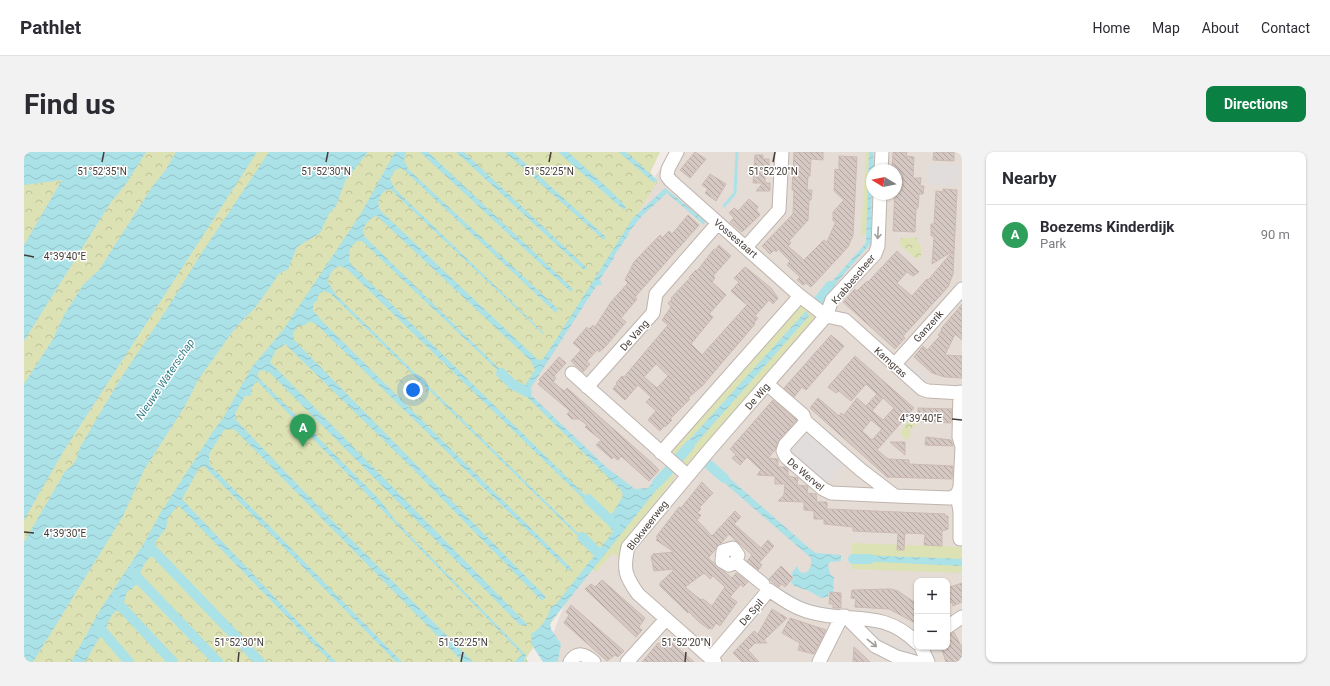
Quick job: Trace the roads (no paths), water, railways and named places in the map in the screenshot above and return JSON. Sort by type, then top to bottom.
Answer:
[{"type":"street","name":"Vossestaart","points":[[677,152],[668,168],[667,176],[671,181],[800,296],[826,316]]},
{"type":"street","points":[[746,247],[779,210],[782,152]]},
{"type":"street","points":[[881,164],[882,152]]},
{"type":"street","name":"Krabbescheer","points":[[826,316],[832,300],[875,254],[878,246],[880,200]]},
{"type":"street","name":"De Vang","points":[[587,387],[652,313],[656,294],[718,223]]},
{"type":"street","name":"Ganzerik","points":[[895,364],[962,289]]},
{"type":"street","points":[[661,453],[800,296]]},
{"type":"street","name":"Kamgras","points":[[826,316],[845,320],[922,389],[961,392]]},
{"type":"street","name":"De Wig","points":[[687,475],[826,316]]},
{"type":"street","points":[[572,373],[687,475]]},
{"type":"street","points":[[767,384],[803,415],[806,422],[861,470],[895,496]]},
{"type":"street","points":[[960,539],[960,511],[957,495],[960,487],[962,447],[959,437],[961,392]]},
{"type":"street","name":"De Wervel","points":[[806,422],[785,445],[783,452],[786,457],[823,490],[831,493],[895,496],[950,498],[957,495]]},
{"type":"street","name":"Blokweerweg","points":[[687,475],[628,547],[624,565],[629,581],[638,594],[713,660]]},
{"type":"street","points":[[736,562],[763,584]]},
{"type":"street","name":"De Spil","points":[[713,660],[770,590],[793,605],[810,612],[884,621],[897,627],[914,641]]},
{"type":"street","points":[[819,662],[843,616],[875,646],[897,657],[915,662]]},
{"type":"street","points":[[950,625],[962,617]]},
{"type":"street","points":[[627,662],[666,619]]},
{"type":"street","points":[[922,650],[928,662]]},
{"type":"street","points":[[570,662],[574,656],[579,654],[586,655],[594,662]]},
{"type":"water","points":[[24,152],[146,152],[126,184],[111,202],[24,341],[24,245],[62,180],[24,185]]},
{"type":"water","points":[[176,152],[257,152],[63,452],[24,520],[24,384],[53,339],[64,315],[83,285],[99,270]]},
{"type":"water","name":"Nieuwe Waterschap","points":[[269,152],[368,152],[345,181],[336,206],[329,214],[320,233],[297,247],[288,269],[279,274],[255,308],[236,327],[198,380],[185,406],[144,470],[123,516],[33,662],[24,662],[24,542],[66,470],[71,467],[75,461],[79,449],[119,381]]},
{"type":"water","points":[[395,152],[406,152],[404,160],[408,169],[558,309],[556,313],[405,171],[401,168],[395,170],[390,179],[395,189],[544,333],[543,334],[390,189],[386,190],[381,195],[378,204],[381,211],[538,360],[543,359],[633,218],[665,188],[705,221],[704,225],[667,193],[642,216],[628,233],[629,234],[600,279],[602,285],[597,285],[530,389],[530,394],[606,467],[635,489],[648,488],[662,473],[666,475],[666,478],[550,623],[551,629],[561,644],[557,662],[543,662],[532,645],[531,634],[541,626],[551,607],[556,604],[613,532],[604,517],[613,513],[623,496],[621,490],[521,391],[535,370],[531,361],[377,216],[368,221],[364,227],[365,237],[512,381],[510,382],[362,241],[357,241],[350,248],[349,261],[597,507],[595,510],[347,269],[340,266],[333,270],[328,279],[328,282],[336,295],[591,546],[590,548],[330,293],[322,291],[318,296],[318,300],[313,304],[313,310],[322,321],[571,568],[569,571],[318,326],[310,321],[305,325],[298,326],[293,333],[294,340],[546,597],[542,601],[411,467],[285,344],[276,350],[270,362],[527,624],[526,626],[520,625],[269,372],[261,370],[258,373],[258,377],[379,499],[396,521],[526,655],[524,662],[514,662],[522,655],[518,650],[257,381],[251,388],[251,395],[245,396],[235,413],[236,420],[318,506],[473,662],[463,662],[234,429],[224,430],[209,454],[209,464],[402,662],[396,662],[204,466],[199,468],[182,499],[336,662],[331,662],[178,505],[168,518],[166,528],[156,541],[154,549],[155,556],[151,556],[144,565],[139,583],[127,592],[121,611],[116,611],[111,616],[105,635],[99,638],[85,662],[71,662],[100,610],[143,545],[161,512],[223,418],[252,367],[283,330],[360,215]]},
{"type":"water","points":[[420,152],[428,152],[571,287],[573,289],[571,292]]},
{"type":"water","points":[[456,152],[464,152],[587,268],[584,270]]},
{"type":"water","points":[[505,152],[513,152],[606,237],[604,240]]},
{"type":"water","points":[[558,152],[568,152],[612,192],[626,207],[624,210]]},
{"type":"water","points":[[619,152],[626,152],[658,181],[653,182]]},
{"type":"water","points":[[869,152],[873,152],[874,164],[869,164]]},
{"type":"water","points":[[867,200],[872,200],[871,243],[823,298],[820,295],[866,243]]},
{"type":"water","points":[[806,311],[809,316],[685,456],[683,456],[680,452],[681,449]]},
{"type":"water","points":[[717,467],[816,553],[841,555],[841,561],[830,562],[828,565],[830,574],[834,577],[833,592],[829,592],[828,597],[821,598],[809,591],[794,586],[791,582],[794,578],[791,574],[797,566],[800,572],[805,573],[809,570],[811,567],[811,558],[713,473],[713,470]]},
{"type":"water","points":[[858,555],[962,559],[962,566],[858,561]]},
{"type":"waterway","points":[[724,206],[735,193],[737,152]]},
{"type":"waterway","points":[[819,300],[830,286]]},
{"type":"waterway","points":[[501,373],[512,384],[527,392]]},
{"type":"waterway","points":[[679,458],[690,445]]},
{"type":"waterway","points":[[708,464],[724,478]]},
{"type":"waterway","points":[[657,483],[669,470]]},
{"type":"waterway","points":[[588,499],[615,525]]},
{"type":"waterway","points":[[582,537],[599,554]]},
{"type":"waterway","points":[[149,546],[260,662]]},
{"type":"waterway","points":[[853,559],[870,559]]},
{"type":"waterway","points":[[132,572],[218,662]]},
{"type":"waterway","points":[[116,601],[173,662]]},
{"type":"waterway","points":[[99,627],[129,662]]},
{"type":"place","name":"Boezems Kinderdijk","points":[[303,447]]}]
